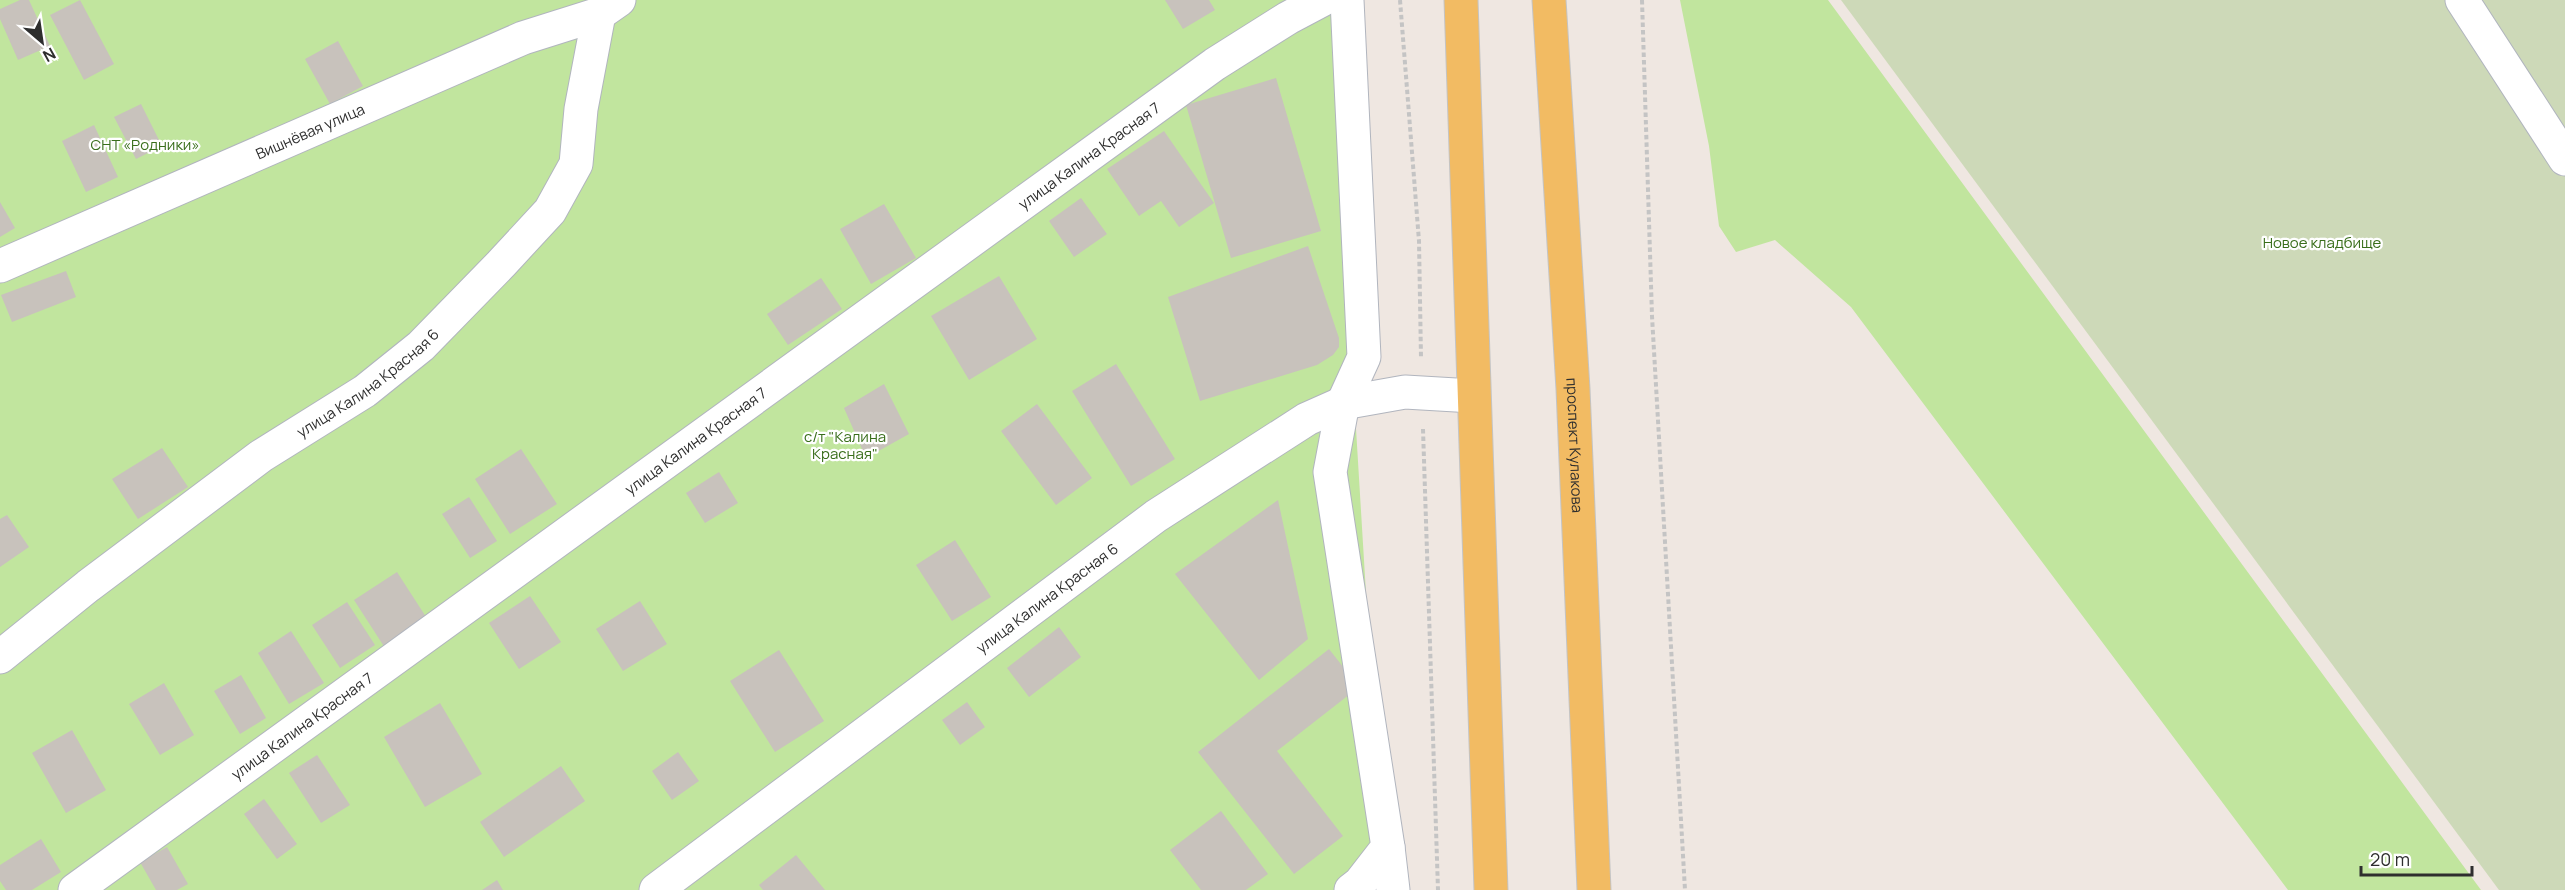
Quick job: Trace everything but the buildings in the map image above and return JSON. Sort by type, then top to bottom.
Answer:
[{"type":"main road","points":[[1461,0],[1491,890]]},
{"type":"main road","name":"проспект Кулакова","points":[[1550,0],[1573,389],[1594,890]]},
{"type":"street","name":"улица Калина Красная 7","points":[[75,890],[1215,64],[1288,18],[1322,0]]},
{"type":"street","points":[[1347,0],[1364,357],[1343,403],[1330,472],[1393,890]]},
{"type":"street","points":[[2462,0],[2565,159]]},
{"type":"street","name":"улица Калина Красная 6","points":[[0,657],[88,586],[261,456],[365,391],[421,346],[501,264],[550,211],[576,164],[580,109],[609,7]]},
{"type":"street","name":"Вишнёвая улица","points":[[0,266],[522,38],[609,7]]},
{"type":"street","name":"улица Калина Красная 6","points":[[656,890],[1156,516],[1306,418],[1343,403],[1406,392],[1473,396]]},
{"type":"street","points":[[1356,887],[1388,847]]},
{"type":"path","points":[[1400,0],[1419,242],[1438,890]]},
{"type":"path","points":[[1642,0],[1652,316],[1685,890]]},
{"type":"green space","name":"с/т \"Калина Красная\"","points":[[0,0],[1330,0],[1384,890],[0,890]]},
{"type":"green space","points":[[1680,0],[1828,0],[2481,890],[2288,890],[1851,307],[1775,240],[1736,252],[1719,226],[1709,146]]},
{"type":"green space","name":"Новое кладбище","points":[[1841,0],[2565,0],[2565,890],[2499,890]]},
{"type":"park label","name":"СНТ «Родники»","points":[[145,144]]}]
